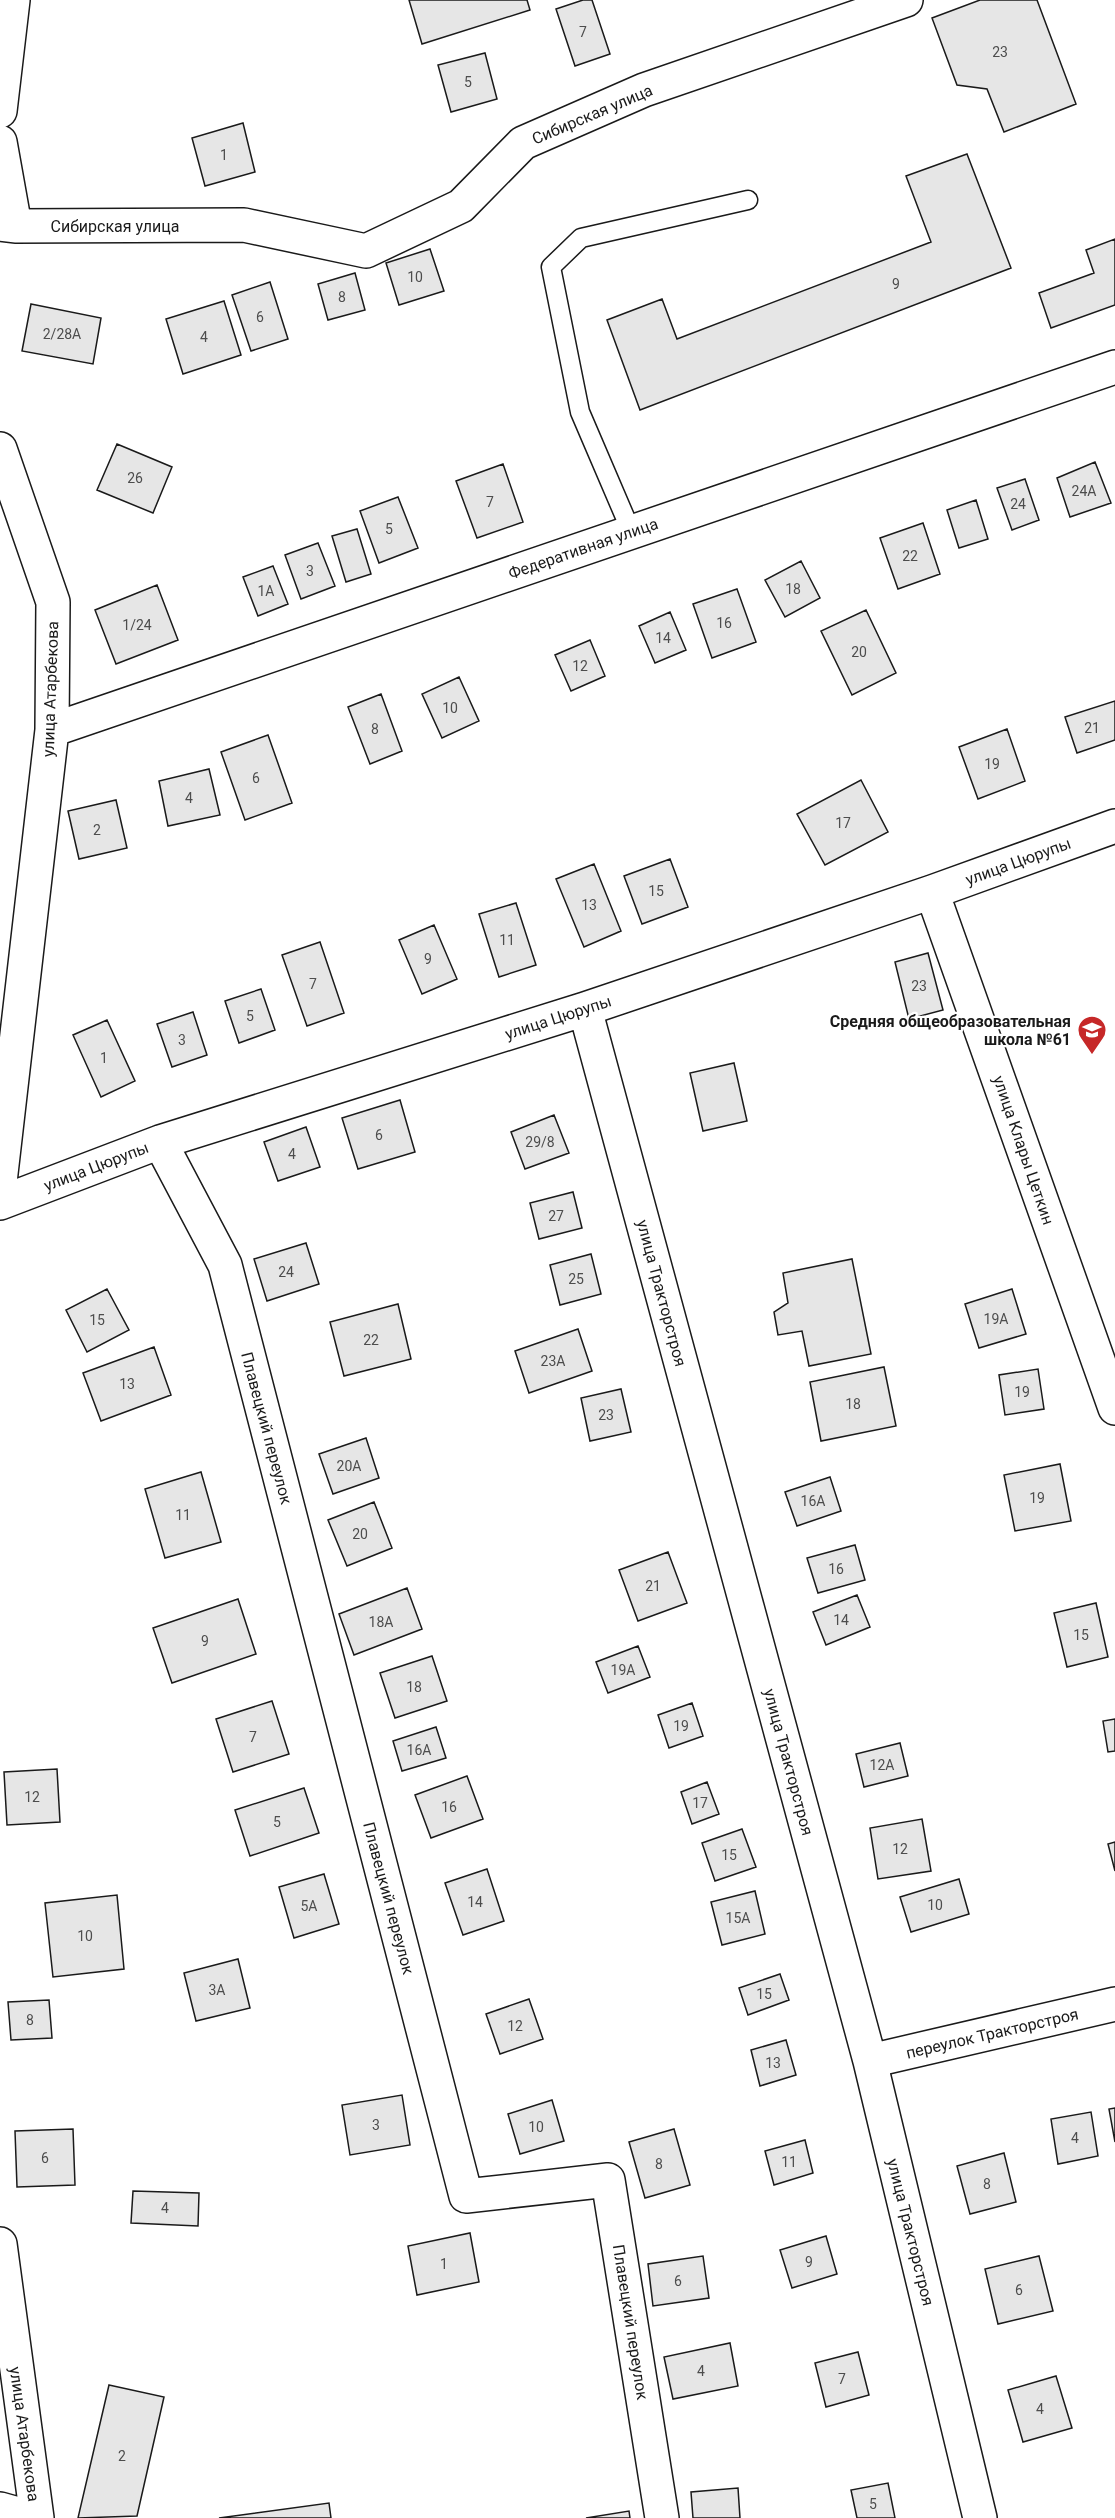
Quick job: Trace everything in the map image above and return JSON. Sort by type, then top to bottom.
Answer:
[{"type":"street","points":[[0,111],[13,0]]},
{"type":"street","name":"Сибирская улица","points":[[8,225],[244,225],[366,251],[461,206],[523,143],[644,90],[906,0]]},
{"type":"street","points":[[0,142],[8,225]]},
{"type":"street","name":"Федеративная улица","points":[[52,730],[1115,367]]},
{"type":"street","name":"улица Атарбекова","points":[[0,449],[53,602],[52,730],[10,1005],[0,1182]]},
{"type":"street","name":"улица Цюрупы","points":[[0,1203],[160,1142],[585,1009],[932,892],[1115,826]]},
{"type":"street","name":"улица Клары Цеткин","points":[[932,892],[1115,1408]]},
{"type":"street","name":"улица Тракторстроя","points":[[585,1009],[870,2061],[980,2518]]},
{"type":"street","name":"Плавецкий переулок","points":[[160,1142],[225,1265],[466,2196],[608,2180],[662,2518]]},
{"type":"street","name":"переулок Тракторстроя","points":[[870,2061],[1115,2004]]},
{"type":"street","name":"улица Атарбекова","points":[[0,2244],[36,2518]]},
{"type":"street","name":"улица Атарбекова","points":[[0,2509],[32,2518]]},
{"type":"lane","points":[[631,531],[580,412],[551,267],[581,238],[747,201]]},
{"type":"building","points":[[409,0],[527,0],[530,10],[422,44]]},
{"type":"building","points":[[583,0],[592,0],[610,54],[575,66],[556,9]]},
{"type":"building","points":[[980,0],[1037,0],[1076,104],[1004,132],[987,89],[957,85],[932,18]]},
{"type":"building","points":[[485,53],[497,99],[451,112],[438,65]]},
{"type":"building","points":[[243,123],[255,172],[205,186],[192,138]]},
{"type":"building","points":[[967,154],[1011,268],[640,410],[607,320],[662,299],[677,339],[931,242],[906,176]]},
{"type":"building","points":[[1115,239],[1115,305],[1051,328],[1039,293],[1094,273],[1086,250]]},
{"type":"building","points":[[430,249],[444,291],[399,305],[386,263]]},
{"type":"building","points":[[355,273],[365,310],[328,320],[318,284]]},
{"type":"building","points":[[270,282],[288,339],[251,351],[232,295]]},
{"type":"building","points":[[224,301],[241,355],[183,374],[166,319]]},
{"type":"building","points":[[31,304],[101,318],[93,364],[22,351]]},
{"type":"building","points":[[117,444],[172,467],[153,513],[97,490]]},
{"type":"building","points":[[1095,462],[1111,503],[1070,517],[1057,478]]},
{"type":"building","points":[[503,464],[523,522],[477,538],[456,481]]},
{"type":"building","points":[[1025,479],[1039,520],[1012,530],[997,488]]},
{"type":"building","points":[[398,497],[418,548],[379,563],[360,511]]},
{"type":"building","points":[[976,500],[988,539],[959,548],[947,510]]},
{"type":"building","points":[[923,523],[940,574],[898,589],[880,538]]},
{"type":"building","points":[[357,529],[371,574],[346,582],[332,536]]},
{"type":"building","points":[[318,543],[335,586],[301,599],[285,555]]},
{"type":"building","points":[[801,561],[820,598],[785,617],[765,580]]},
{"type":"building","points":[[273,566],[288,604],[258,616],[243,577]]},
{"type":"building","points":[[157,585],[178,640],[116,664],[95,610]]},
{"type":"building","points":[[737,589],[756,642],[712,658],[693,604]]},
{"type":"building","points":[[866,610],[896,673],[852,695],[821,631]]},
{"type":"building","points":[[670,612],[686,650],[655,663],[639,626]]},
{"type":"building","points":[[590,640],[605,676],[571,691],[555,655]]},
{"type":"building","points":[[459,677],[479,721],[442,738],[422,694]]},
{"type":"building","points":[[381,694],[402,751],[370,764],[348,707]]},
{"type":"building","points":[[1115,701],[1115,740],[1077,753],[1065,717]]},
{"type":"building","points":[[1007,729],[1025,781],[978,799],[959,747]]},
{"type":"building","points":[[268,735],[292,803],[245,820],[221,752]]},
{"type":"building","points":[[209,769],[220,815],[168,826],[159,781]]},
{"type":"building","points":[[861,780],[888,832],[825,865],[797,814]]},
{"type":"building","points":[[116,800],[127,848],[79,859],[68,811]]},
{"type":"building","points":[[670,859],[688,907],[642,924],[624,876]]},
{"type":"building","points":[[594,864],[621,931],[584,947],[556,879]]},
{"type":"building","points":[[516,903],[536,965],[499,977],[479,914]]},
{"type":"building","points":[[434,925],[457,979],[422,994],[399,940]]},
{"type":"building","points":[[320,942],[344,1013],[307,1026],[282,955]]},
{"type":"building","points":[[928,953],[943,1010],[909,1019],[895,962]]},
{"type":"building","points":[[261,989],[275,1030],[239,1043],[225,1001]]},
{"type":"building","points":[[193,1012],[207,1055],[172,1067],[157,1024]]},
{"type":"building","points":[[107,1020],[135,1081],[101,1097],[73,1035]]},
{"type":"building","points":[[734,1063],[747,1121],[703,1131],[690,1073]]},
{"type":"building","points":[[400,1100],[415,1152],[358,1169],[342,1118]]},
{"type":"building","points":[[554,1115],[569,1153],[525,1169],[511,1132]]},
{"type":"building","points":[[306,1127],[320,1167],[278,1181],[264,1142]]},
{"type":"building","points":[[573,1192],[582,1228],[539,1239],[530,1203]]},
{"type":"building","points":[[306,1243],[319,1284],[267,1301],[254,1259]]},
{"type":"building","points":[[591,1254],[601,1294],[560,1305],[550,1265]]},
{"type":"building","points":[[852,1259],[871,1354],[809,1366],[802,1331],[778,1335],[774,1312],[788,1303],[783,1273]]},
{"type":"building","points":[[107,1289],[129,1330],[87,1352],[66,1310]]},
{"type":"building","points":[[1012,1289],[1026,1334],[979,1348],[965,1304]]},
{"type":"building","points":[[398,1304],[411,1359],[344,1376],[330,1322]]},
{"type":"building","points":[[578,1329],[592,1371],[529,1393],[515,1351]]},
{"type":"building","points":[[154,1347],[171,1395],[101,1421],[83,1373]]},
{"type":"building","points":[[884,1367],[896,1426],[821,1441],[810,1382]]},
{"type":"building","points":[[1038,1369],[1044,1409],[1005,1415],[999,1375]]},
{"type":"building","points":[[621,1389],[631,1432],[590,1441],[581,1398]]},
{"type":"building","points":[[366,1438],[379,1478],[333,1494],[319,1454]]},
{"type":"building","points":[[1060,1464],[1071,1521],[1015,1531],[1004,1475]]},
{"type":"building","points":[[201,1472],[221,1542],[165,1558],[145,1489]]},
{"type":"building","points":[[830,1477],[841,1511],[797,1526],[785,1492]]},
{"type":"building","points":[[374,1502],[392,1548],[347,1566],[328,1520]]},
{"type":"building","points":[[855,1545],[865,1580],[818,1593],[807,1558]]},
{"type":"building","points":[[668,1552],[687,1603],[638,1621],[619,1570]]},
{"type":"building","points":[[407,1588],[422,1629],[354,1655],[339,1614]]},
{"type":"building","points":[[857,1595],[870,1627],[826,1645],[813,1612]]},
{"type":"building","points":[[238,1599],[256,1654],[172,1683],[153,1628]]},
{"type":"building","points":[[1096,1603],[1108,1657],[1067,1667],[1054,1613]]},
{"type":"building","points":[[638,1646],[650,1677],[608,1693],[596,1662]]},
{"type":"building","points":[[432,1656],[447,1701],[395,1718],[380,1673]]},
{"type":"building","points":[[272,1701],[289,1754],[233,1772],[216,1719]]},
{"type":"building","points":[[692,1703],[703,1736],[669,1748],[658,1715]]},
{"type":"building","points":[[1115,1719],[1115,1751],[1108,1752],[1103,1721]]},
{"type":"building","points":[[436,1727],[446,1758],[402,1771],[393,1741]]},
{"type":"building","points":[[900,1743],[908,1776],[864,1787],[856,1754]]},
{"type":"building","points":[[57,1769],[60,1822],[7,1825],[4,1772]]},
{"type":"building","points":[[467,1776],[483,1819],[431,1838],[415,1795]]},
{"type":"building","points":[[707,1782],[719,1814],[692,1824],[681,1792]]},
{"type":"building","points":[[304,1788],[319,1833],[250,1856],[235,1810]]},
{"type":"building","points":[[922,1819],[931,1871],[878,1879],[870,1828]]},
{"type":"building","points":[[742,1829],[756,1867],[715,1881],[702,1843]]},
{"type":"building","points":[[1115,1842],[1115,1871],[1108,1844]]},
{"type":"building","points":[[487,1869],[504,1921],[463,1935],[445,1883]]},
{"type":"building","points":[[324,1874],[339,1924],[294,1938],[279,1887]]},
{"type":"building","points":[[959,1879],[969,1914],[911,1932],[900,1897]]},
{"type":"building","points":[[755,1891],[765,1934],[722,1945],[711,1902]]},
{"type":"building","points":[[117,1895],[124,1969],[53,1977],[45,1903]]},
{"type":"building","points":[[238,1959],[250,2008],[196,2021],[184,1973]]},
{"type":"building","points":[[780,1974],[789,2000],[748,2015],[739,1988]]},
{"type":"building","points":[[529,1999],[543,2039],[500,2054],[486,2014]]},
{"type":"building","points":[[49,2000],[52,2038],[11,2040],[8,2002]]},
{"type":"building","points":[[786,2040],[796,2075],[760,2086],[751,2050]]},
{"type":"building","points":[[402,2095],[410,2145],[350,2155],[342,2105]]},
{"type":"building","points":[[552,2100],[564,2141],[520,2154],[508,2114]]},
{"type":"building","points":[[1115,2108],[1115,2142],[1109,2109]]},
{"type":"building","points":[[1091,2112],[1098,2156],[1058,2164],[1051,2119]]},
{"type":"building","points":[[73,2129],[75,2185],[17,2187],[15,2131]]},
{"type":"building","points":[[674,2129],[690,2185],[645,2198],[629,2142]]},
{"type":"building","points":[[805,2140],[813,2173],[774,2185],[765,2151]]},
{"type":"building","points":[[1004,2153],[1016,2202],[970,2214],[957,2166]]},
{"type":"building","points":[[133,2191],[199,2193],[198,2226],[131,2223]]},
{"type":"building","points":[[470,2233],[479,2282],[417,2295],[408,2246]]},
{"type":"building","points":[[826,2236],[837,2274],[792,2288],[780,2250]]},
{"type":"building","points":[[703,2256],[709,2298],[653,2306],[648,2264]]},
{"type":"building","points":[[1039,2256],[1053,2311],[998,2324],[985,2269]]},
{"type":"building","points":[[730,2343],[738,2386],[673,2399],[664,2357]]},
{"type":"building","points":[[858,2352],[869,2395],[826,2407],[815,2363]]},
{"type":"building","points":[[1056,2376],[1072,2428],[1023,2442],[1008,2390]]},
{"type":"building","points":[[109,2385],[164,2397],[137,2516],[78,2518]]},
{"type":"building","points":[[888,2483],[895,2518],[857,2518],[851,2490]]},
{"type":"building","points":[[738,2488],[740,2518],[693,2518],[691,2492]]},
{"type":"building","points":[[329,2503],[331,2518],[219,2518]]},
{"type":"building","points":[[629,2511],[630,2518],[586,2518]]},
{"type":"place","name":"Средняя общеобразовательная школа №61","points":[[1092,1056]]}]
